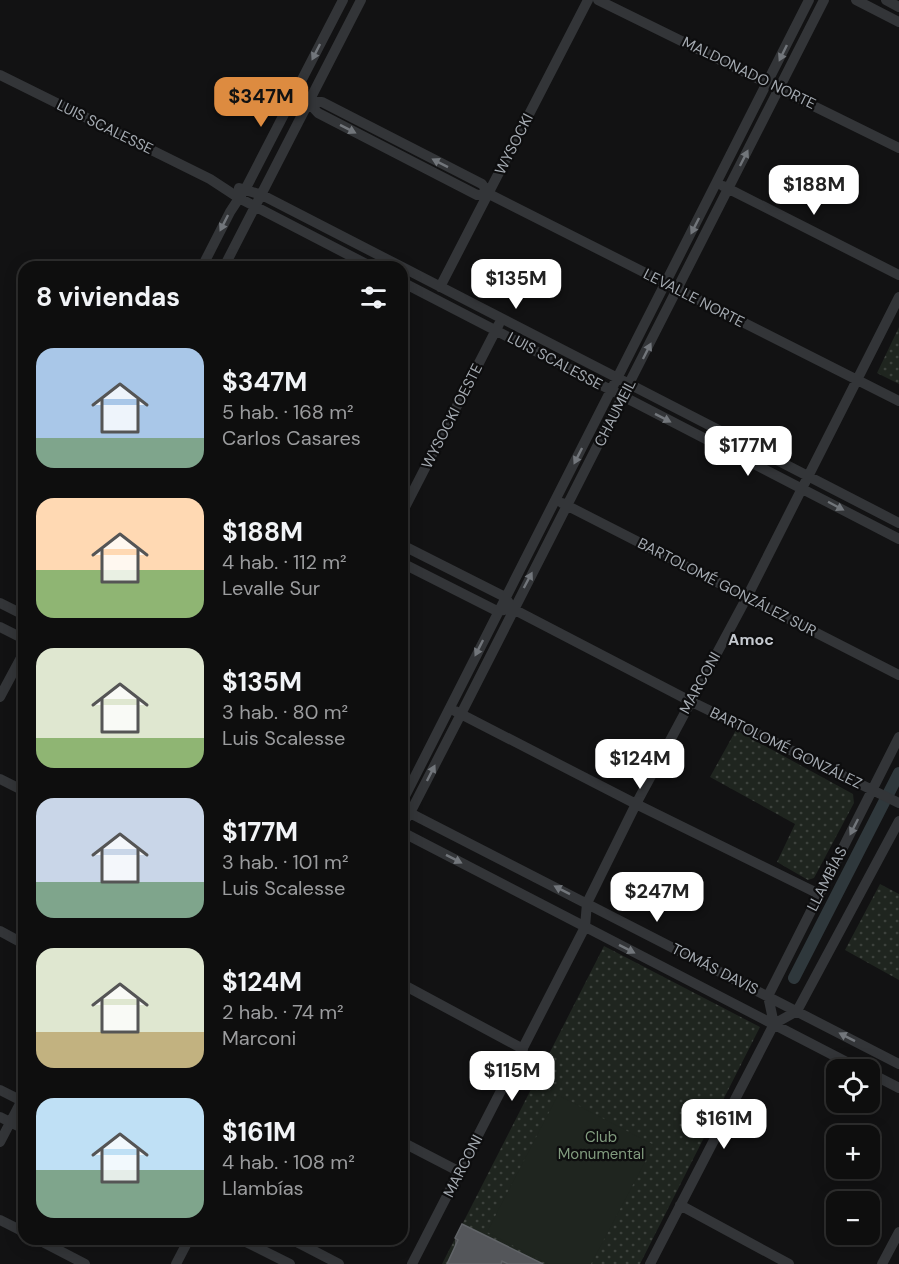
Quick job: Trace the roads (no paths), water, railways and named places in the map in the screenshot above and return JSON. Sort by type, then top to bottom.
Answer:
[{"type":"street","points":[[205,261],[343,0]]},
{"type":"street","points":[[227,261],[361,0]]},
{"type":"street","name":"WYSOCKI","points":[[441,287],[588,0]]},
{"type":"street","name":"MALDONADO NORTE","points":[[598,0],[769,82],[899,148]]},
{"type":"street","name":"CHAUMEIL","points":[[408,790],[809,0]]},
{"type":"street","name":"CHAUMEIL","points":[[408,807],[461,714],[824,0]]},
{"type":"street","points":[[856,0],[899,22]]},
{"type":"street","points":[[886,0],[899,7]]},
{"type":"street","name":"LUIS SCALESSE","points":[[0,75],[242,194],[256,207],[362,261]]},
{"type":"street","name":"LEVALLE NORTE","points":[[308,102],[322,102],[482,184],[489,194],[899,401]]},
{"type":"street","points":[[717,183],[899,275]]},
{"type":"street","name":"LUIS SCALESSE","points":[[242,194],[262,195],[391,261]]},
{"type":"street","points":[[378,261],[381,256]]},
{"type":"street","name":"LUIS SCALESSE","points":[[408,270],[899,523]]},
{"type":"street","name":"LUIS SCALESSE","points":[[408,285],[899,539]]},
{"type":"street","name":"MARCONI","points":[[412,1264],[585,927],[587,903],[636,804],[747,597],[899,297]]},
{"type":"street","name":"WYSOCKI OESTE","points":[[408,489],[502,319]]},
{"type":"street","name":"BARTOLOMÉ GONZÁLEZ SUR","points":[[555,500],[899,675]]},
{"type":"street","name":"BARTOLOMÉ GONZÁLEZ","points":[[408,548],[505,597],[513,609],[690,701],[898,802]]},
{"type":"street","points":[[408,565],[498,611],[513,609]]},
{"type":"street","points":[[0,603],[18,612]]},
{"type":"street","points":[[0,627],[18,636]]},
{"type":"street","points":[[0,697],[18,663]]},
{"type":"street","points":[[449,707],[636,804],[819,894]]},
{"type":"street","name":"LLAMBÍAS","points":[[768,996],[819,894],[877,793],[899,737]]},
{"type":"street","points":[[0,779],[18,788]]},
{"type":"street","name":"TOMÁS DAVIS","points":[[408,812],[899,1064]]},
{"type":"street","points":[[650,1264],[774,1024],[797,1011],[899,821]]},
{"type":"street","name":"TOMÁS DAVIS","points":[[408,835],[841,1059]]},
{"type":"street","points":[[0,931],[18,941]]},
{"type":"street","points":[[408,987],[523,1049]]},
{"type":"street","points":[[768,996],[774,1024]]},
{"type":"street","points":[[880,1078],[899,1088]]},
{"type":"street","points":[[0,1090],[18,1098]]},
{"type":"street","points":[[0,1142],[5,1120],[18,1106]]},
{"type":"street","points":[[408,1145],[460,1172]]},
{"type":"street","points":[[680,1206],[789,1264]]},
{"type":"street","points":[[0,1220],[18,1229]]},
{"type":"street","points":[[882,1264],[899,1232]]},
{"type":"street","points":[[49,1245],[85,1264]]},
{"type":"street","points":[[176,1264],[186,1245]]},
{"type":"street","points":[[252,1245],[290,1264]]},
{"type":"street","points":[[303,1245],[339,1264]]},
{"type":"waterway","points":[[794,978],[899,773]]},
{"type":"district","name":"Amoc","points":[[751,639]]},
{"type":"park label","name":"Club Monumental","points":[[601,1146]]}]
